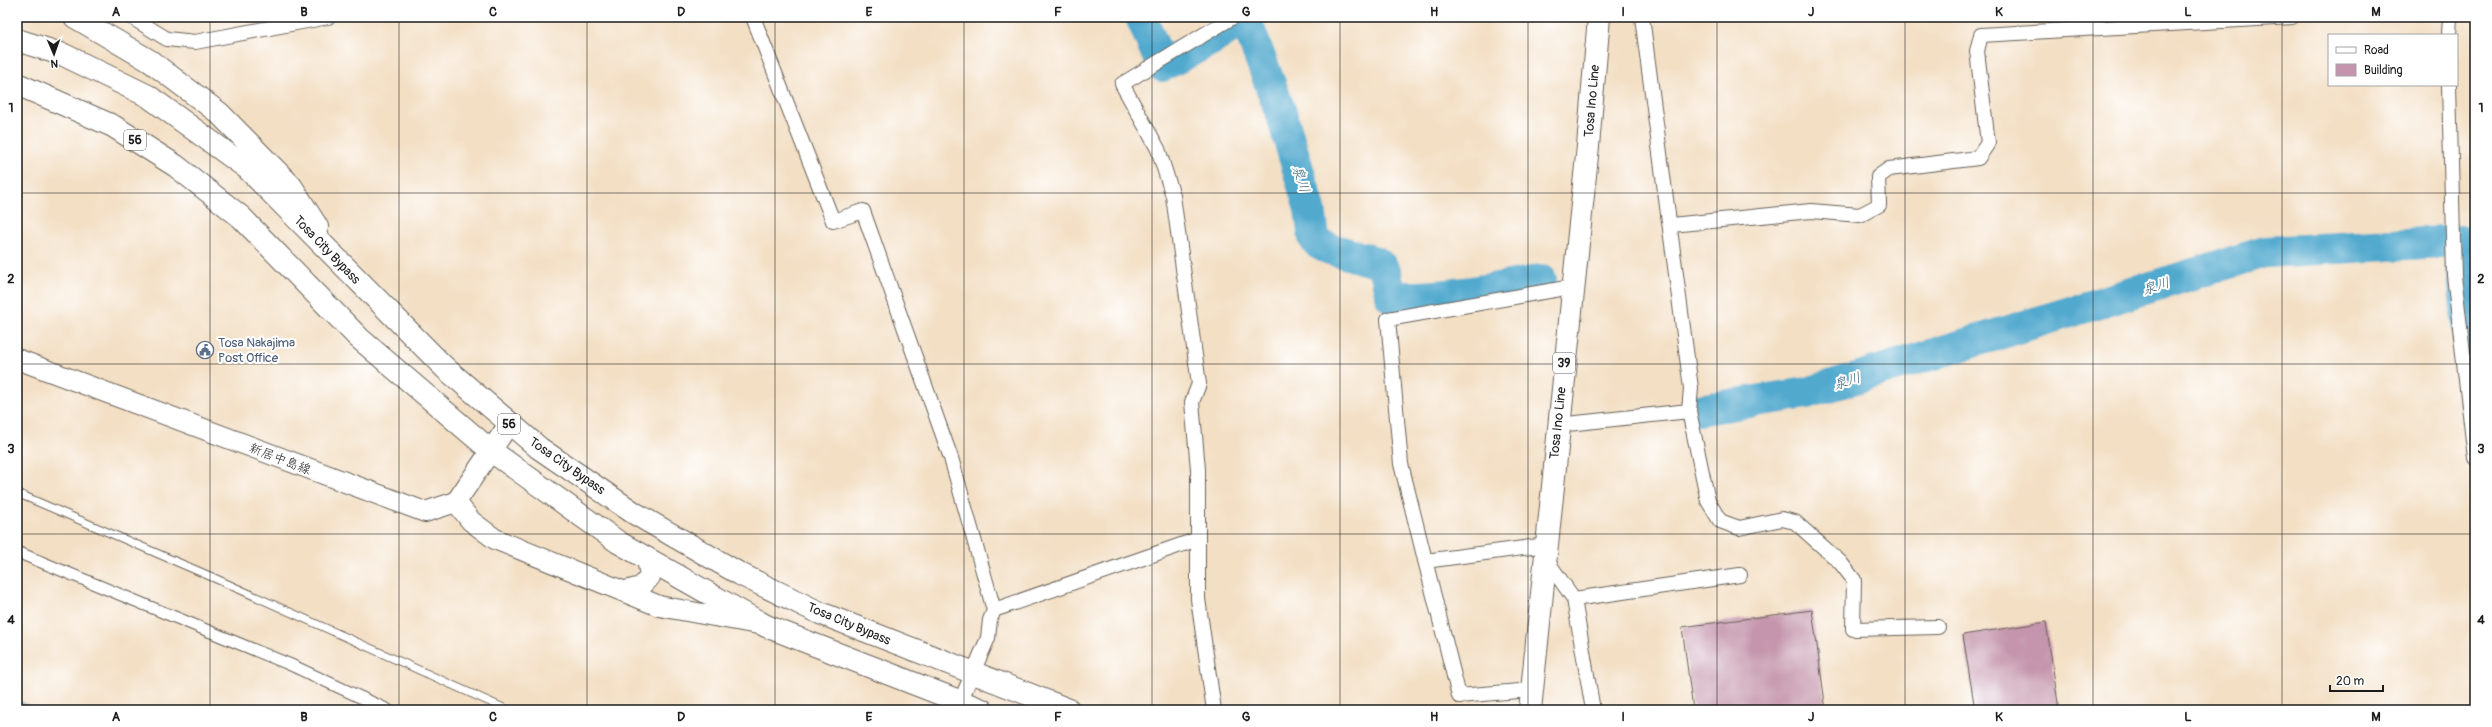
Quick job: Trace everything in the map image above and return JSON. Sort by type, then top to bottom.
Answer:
[{"type":"main road","points":[[74,17],[150,61],[219,113],[291,186],[341,266]]},
{"type":"main road","name":"Tosa Ino Line","points":[[1531,700],[1599,17]]},
{"type":"main road","name":"Tosa City Bypass","points":[[17,40],[64,55],[148,96],[247,168],[341,266],[444,368],[509,424],[634,513],[740,574],[820,613],[1069,710]]},
{"type":"main road","name":"56","points":[[17,84],[113,126],[176,166],[241,217],[359,338],[490,450],[618,542],[766,626],[982,710]]},
{"type":"main road","name":"新居中島線","points":[[17,358],[411,508],[425,512],[456,502]]},
{"type":"main road","points":[[509,424],[456,502],[471,521],[495,539],[659,606],[766,626]]},
{"type":"main road","points":[[626,592],[641,587],[650,576],[647,558]]},
{"type":"street","points":[[131,17],[167,39],[196,42],[328,17]]},
{"type":"street","points":[[753,17],[833,221],[863,211],[951,458],[994,610],[990,620],[988,638],[960,702]]},
{"type":"street","points":[[1214,710],[1204,652],[1198,599],[1198,469],[1192,402],[1199,384],[1173,196],[1158,149],[1122,84],[1233,17]]},
{"type":"street","points":[[1642,17],[1671,225],[1691,388],[1689,411],[1708,501],[1720,521],[1738,528],[1782,519],[1795,522],[1840,562],[1854,580],[1853,629],[1938,627]]},
{"type":"street","points":[[1671,225],[1811,211],[1860,215],[1879,205],[1878,177],[1889,169],[1978,158],[1988,143],[1977,51],[1981,35],[2292,17]]},
{"type":"street","points":[[2449,34],[2450,17]]},
{"type":"street","points":[[2449,86],[2454,275],[2475,458]]},
{"type":"street","points":[[1531,700],[1459,696],[1401,464],[1388,318],[1572,287]]},
{"type":"street","points":[[1558,425],[1689,411]]},
{"type":"street","points":[[994,610],[1198,539]]},
{"type":"street","points":[[1425,562],[1545,551],[1574,599],[1593,710]]},
{"type":"street","points":[[17,552],[291,665],[388,710]]},
{"type":"street","points":[[1574,599],[1740,575]]},
{"type":"lane","points":[[17,493],[212,576],[508,710]]},
{"type":"water","points":[[17,700],[38,710],[17,710]]},
{"type":"building","points":[[1812,610],[1826,710],[1693,710],[1682,627]]},
{"type":"building","points":[[2046,622],[2059,710],[1975,710],[1963,635]]},
{"type":"waterway","name":"泉川","points":[[1141,17],[1162,66],[1211,40],[1245,18],[1281,113],[1310,209],[1314,238],[1319,244],[1327,248],[1376,262],[1382,267],[1386,274],[1391,297],[1448,295],[1541,280]]},
{"type":"waterway","name":"泉川","points":[[1698,410],[1807,393],[2265,252],[2460,241],[2474,398]]},
{"type":"place","name":"Tosa Nakajima Post Office","points":[[205,350]]}]
